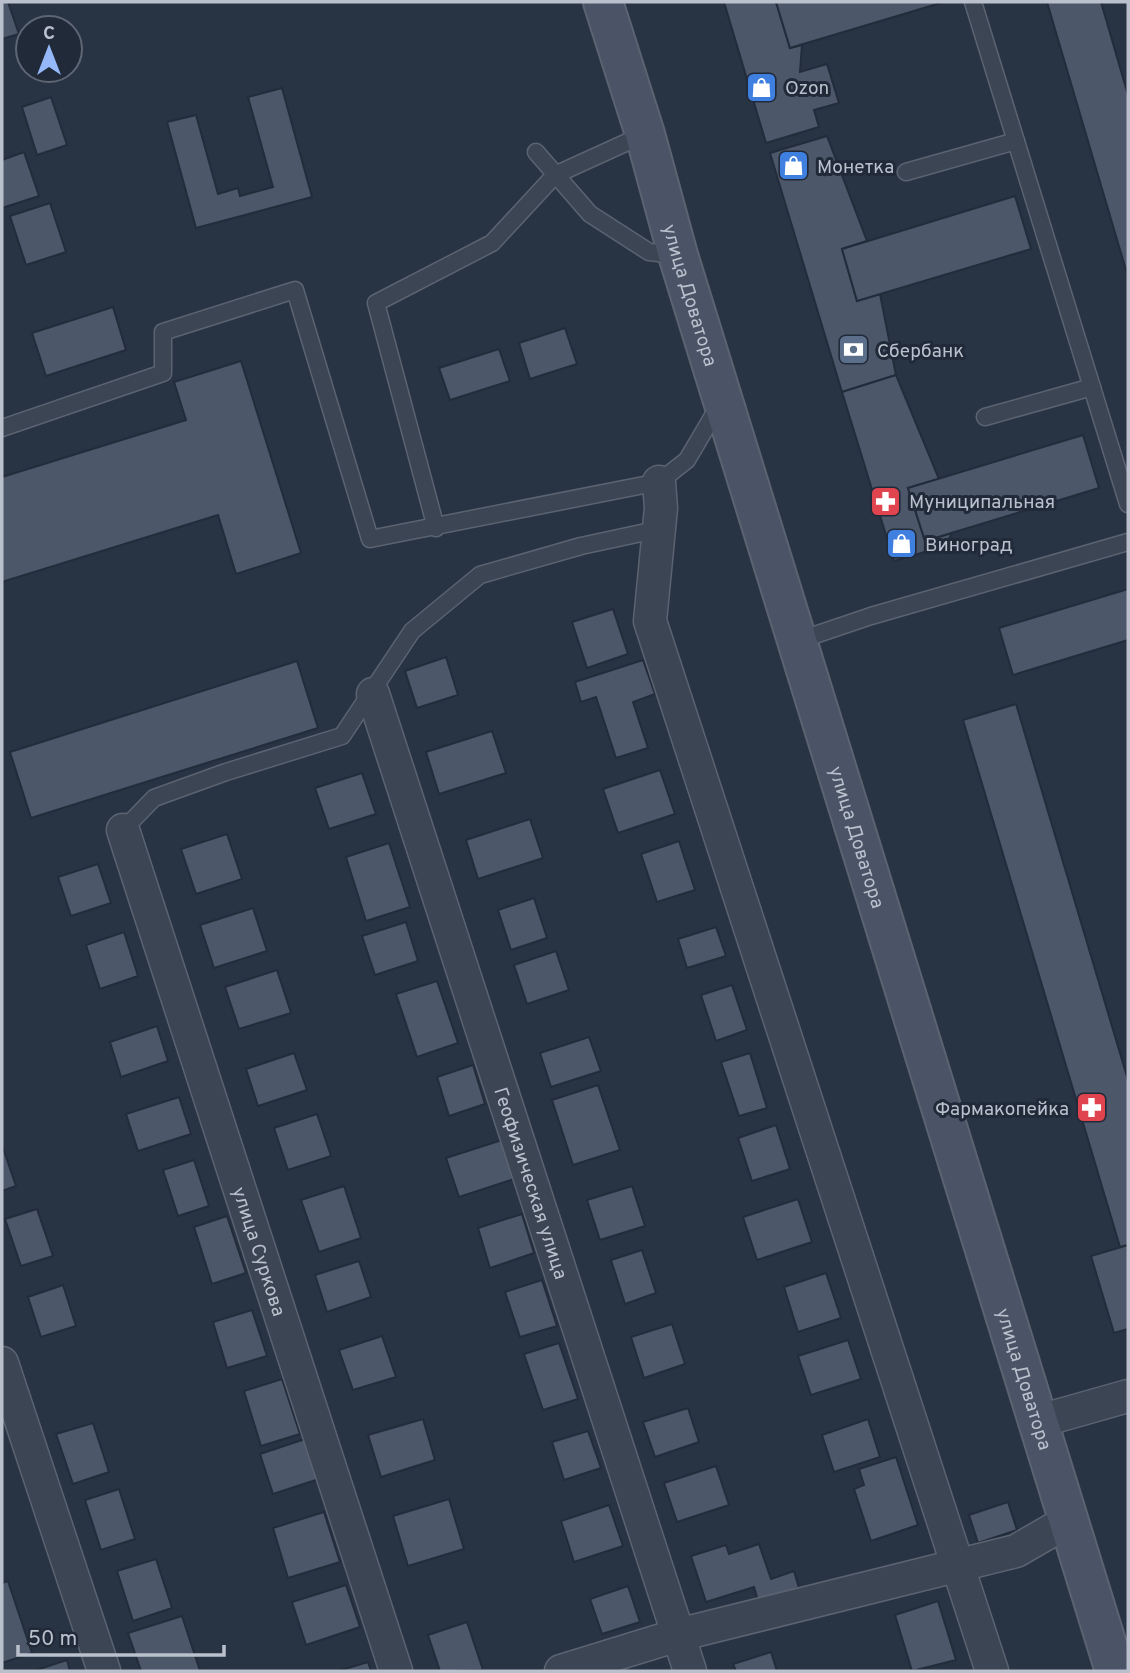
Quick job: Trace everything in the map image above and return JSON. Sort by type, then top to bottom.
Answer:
[{"type":"main road","name":"улица Доватора","points":[[603,2],[1036,1422],[1115,1671]]},
{"type":"street","points":[[659,482],[660,529],[650,621],[992,1671]]},
{"type":"street","name":"Геофизическая улица","points":[[373,694],[690,1671]]},
{"type":"street","name":"улица Суркова","points":[[123,830],[396,1671]]},
{"type":"street","points":[[2,1363],[104,1671]]},
{"type":"street","points":[[1036,1422],[1128,1396]]},
{"type":"street","points":[[561,1671],[678,1635],[959,1568],[1016,1551],[1068,1521]]},
{"type":"lane","points":[[973,2],[1128,504]]},
{"type":"lane","points":[[436,528],[376,303],[492,243],[555,175],[645,134]]},
{"type":"lane","points":[[906,172],[1016,141]]},
{"type":"lane","points":[[536,152],[590,214],[649,252],[678,255]]},
{"type":"lane","points":[[2,428],[163,373],[163,332],[295,289],[370,539],[659,482],[687,460],[723,399]]},
{"type":"lane","points":[[985,417],[1092,387]]},
{"type":"lane","points":[[123,830],[154,798],[226,772],[342,736],[373,694],[412,631],[480,575],[580,546],[660,529]]},
{"type":"lane","points":[[797,641],[871,615],[1128,542]]},
{"type":"building","points":[[2,2],[8,2],[14,19],[14,35],[2,39]]},
{"type":"building","points":[[724,2],[776,2],[790,48],[802,45],[800,72],[827,64],[839,103],[814,110],[819,127],[766,143]]},
{"type":"building","points":[[776,2],[944,2],[790,48]]},
{"type":"building","points":[[1047,2],[1101,2],[1128,95],[1128,277]]},
{"type":"building","points":[[282,88],[312,197],[196,228],[167,122],[196,115],[218,194],[238,188],[240,196],[273,187],[248,97]]},
{"type":"building","points":[[51,97],[67,145],[37,155],[22,107]]},
{"type":"building","points":[[827,136],[867,241],[842,249],[857,301],[880,294],[896,375],[842,392],[770,153]]},
{"type":"building","points":[[24,152],[39,196],[2,208],[2,160]]},
{"type":"building","points":[[1015,196],[1031,249],[857,301],[842,249]]},
{"type":"building","points":[[50,203],[66,252],[26,265],[10,216]]},
{"type":"building","points":[[113,307],[126,350],[46,376],[32,333]]},
{"type":"building","points":[[565,328],[577,364],[530,379],[519,343]]},
{"type":"building","points":[[499,349],[510,381],[450,400],[439,368]]},
{"type":"building","points":[[241,361],[301,553],[236,574],[218,515],[2,582],[2,477],[186,420],[174,382]]},
{"type":"building","points":[[896,375],[939,479],[908,488],[925,541],[952,533],[945,546],[894,561],[842,392]]},
{"type":"building","points":[[1083,435],[1099,488],[925,541],[908,488]]},
{"type":"building","points":[[1128,589],[1128,640],[1013,675],[999,628]]},
{"type":"building","points":[[613,609],[628,654],[587,668],[572,622]]},
{"type":"building","points":[[446,657],[458,695],[417,708],[405,671]]},
{"type":"building","points":[[643,660],[655,694],[633,702],[648,748],[616,758],[596,697],[581,702],[575,682]]},
{"type":"building","points":[[297,661],[318,728],[31,818],[10,752]]},
{"type":"building","points":[[1016,704],[1128,1080],[1128,1245],[1120,1247],[963,720]]},
{"type":"building","points":[[492,731],[506,773],[439,794],[426,752]]},
{"type":"building","points":[[660,770],[675,814],[618,833],[603,789]]},
{"type":"building","points":[[362,773],[376,814],[329,829],[315,788]]},
{"type":"building","points":[[530,819],[543,858],[478,879],[466,840]]},
{"type":"building","points":[[227,834],[242,879],[196,894],[181,849]]},
{"type":"building","points":[[679,841],[695,890],[657,902],[641,854]]},
{"type":"building","points":[[389,843],[410,907],[366,921],[346,857]]},
{"type":"building","points":[[98,864],[111,903],[71,916],[58,877]]},
{"type":"building","points":[[534,898],[547,938],[511,950],[498,910]]},
{"type":"building","points":[[253,908],[267,951],[214,968],[200,925]]},
{"type":"building","points":[[406,922],[418,961],[375,975],[362,936]]},
{"type":"building","points":[[716,927],[726,956],[687,968],[678,939]]},
{"type":"building","points":[[124,932],[138,976],[100,989],[86,945]]},
{"type":"building","points":[[556,951],[569,990],[527,1004],[514,965]]},
{"type":"building","points":[[277,970],[291,1013],[239,1029],[225,987]]},
{"type":"building","points":[[437,981],[458,1043],[417,1057],[396,994]]},
{"type":"building","points":[[732,985],[747,1030],[716,1041],[701,995]]},
{"type":"building","points":[[157,1026],[168,1061],[121,1077],[110,1042]]},
{"type":"building","points":[[589,1037],[601,1071],[551,1087],[540,1053]]},
{"type":"building","points":[[294,1053],[307,1090],[258,1106],[246,1069]]},
{"type":"building","points":[[750,1053],[767,1108],[739,1116],[721,1062]]},
{"type":"building","points":[[473,1065],[485,1104],[449,1116],[437,1077]]},
{"type":"building","points":[[598,1085],[620,1150],[573,1165],[552,1100]]},
{"type":"building","points":[[179,1097],[191,1134],[138,1151],[126,1114]]},
{"type":"building","points":[[317,1114],[331,1156],[288,1170],[274,1128]]},
{"type":"building","points":[[776,1125],[790,1169],[752,1181],[738,1138]]},
{"type":"building","points":[[502,1140],[514,1179],[459,1197],[446,1158]]},
{"type":"building","points":[[2,1145],[16,1186],[2,1191]]},
{"type":"building","points":[[194,1160],[209,1206],[178,1216],[163,1170]]},
{"type":"building","points":[[344,1186],[361,1238],[319,1252],[301,1200]]},
{"type":"building","points":[[632,1186],[645,1226],[600,1240],[587,1200]]},
{"type":"building","points":[[798,1199],[812,1242],[757,1260],[743,1217]]},
{"type":"building","points":[[37,1209],[53,1256],[21,1266],[5,1219]]},
{"type":"building","points":[[522,1214],[534,1253],[490,1268],[478,1228]]},
{"type":"building","points":[[227,1216],[246,1273],[212,1284],[194,1227]]},
{"type":"building","points":[[1128,1245],[1128,1329],[1114,1333],[1091,1256]]},
{"type":"building","points":[[642,1250],[656,1293],[625,1304],[611,1260]]},
{"type":"building","points":[[359,1261],[371,1297],[327,1312],[315,1275]]},
{"type":"building","points":[[826,1273],[841,1318],[798,1332],[784,1287]]},
{"type":"building","points":[[542,1280],[557,1326],[520,1337],[505,1292]]},
{"type":"building","points":[[63,1285],[76,1326],[41,1337],[28,1297]]},
{"type":"building","points":[[252,1310],[267,1356],[227,1368],[213,1322]]},
{"type":"building","points":[[672,1324],[685,1364],[644,1378],[631,1337]]},
{"type":"building","points":[[382,1336],[396,1377],[353,1390],[339,1350]]},
{"type":"building","points":[[848,1340],[861,1379],[811,1395],[798,1356]]},
{"type":"building","points":[[559,1343],[578,1399],[543,1410],[524,1354]]},
{"type":"building","points":[[282,1379],[300,1434],[261,1446],[244,1391]]},
{"type":"building","points":[[688,1408],[699,1442],[655,1457],[643,1422]]},
{"type":"building","points":[[423,1419],[435,1460],[381,1477],[368,1435]]},
{"type":"building","points":[[868,1419],[880,1457],[834,1472],[822,1435]]},
{"type":"building","points":[[93,1423],[109,1472],[73,1484],[56,1434]]},
{"type":"building","points":[[588,1431],[601,1468],[564,1480],[552,1442]]},
{"type":"building","points":[[305,1439],[319,1479],[273,1494],[260,1454]]},
{"type":"building","points":[[896,1457],[918,1525],[871,1541],[854,1489],[864,1485],[859,1469]]},
{"type":"building","points":[[716,1466],[729,1505],[677,1522],[664,1483]]},
{"type":"building","points":[[119,1489],[135,1539],[101,1550],[85,1500]]},
{"type":"building","points":[[449,1499],[464,1549],[408,1566],[393,1516]]},
{"type":"building","points":[[1008,1502],[1017,1530],[978,1543],[969,1515]]},
{"type":"building","points":[[609,1505],[623,1546],[574,1562],[561,1521]]},
{"type":"building","points":[[324,1512],[340,1562],[288,1578],[273,1528]]},
{"type":"building","points":[[759,1544],[771,1579],[794,1571],[799,1588],[758,1601],[754,1587],[706,1602],[691,1556],[726,1545],[729,1554]]},
{"type":"building","points":[[156,1559],[172,1608],[133,1621],[117,1571]]},
{"type":"building","points":[[8,1581],[32,1653],[2,1663],[2,1583]]},
{"type":"building","points":[[346,1585],[360,1627],[306,1645],[292,1602]]},
{"type":"building","points":[[628,1586],[640,1622],[602,1634],[590,1599]]},
{"type":"building","points":[[938,1601],[956,1660],[912,1671],[895,1615]]},
{"type":"building","points":[[182,1616],[200,1671],[141,1671],[128,1633]]},
{"type":"building","points":[[467,1622],[483,1670],[440,1671],[428,1635]]},
{"type":"building","points":[[771,1652],[777,1671],[736,1671],[733,1664]]},
{"type":"building","points":[[67,1660],[70,1671],[33,1671]]},
{"type":"building","points":[[368,1662],[371,1671],[338,1671]]},
{"type":"place","name":"Ozon","points":[[762,87]]},
{"type":"place","name":"Монетка","points":[[794,166]]},
{"type":"place","name":"Сбербанк","points":[[854,350]]},
{"type":"place","name":"Муниципальная","points":[[886,501]]},
{"type":"place","name":"Виноград","points":[[902,544]]},
{"type":"place","name":"Фармакопейка","points":[[1092,1108]]}]
